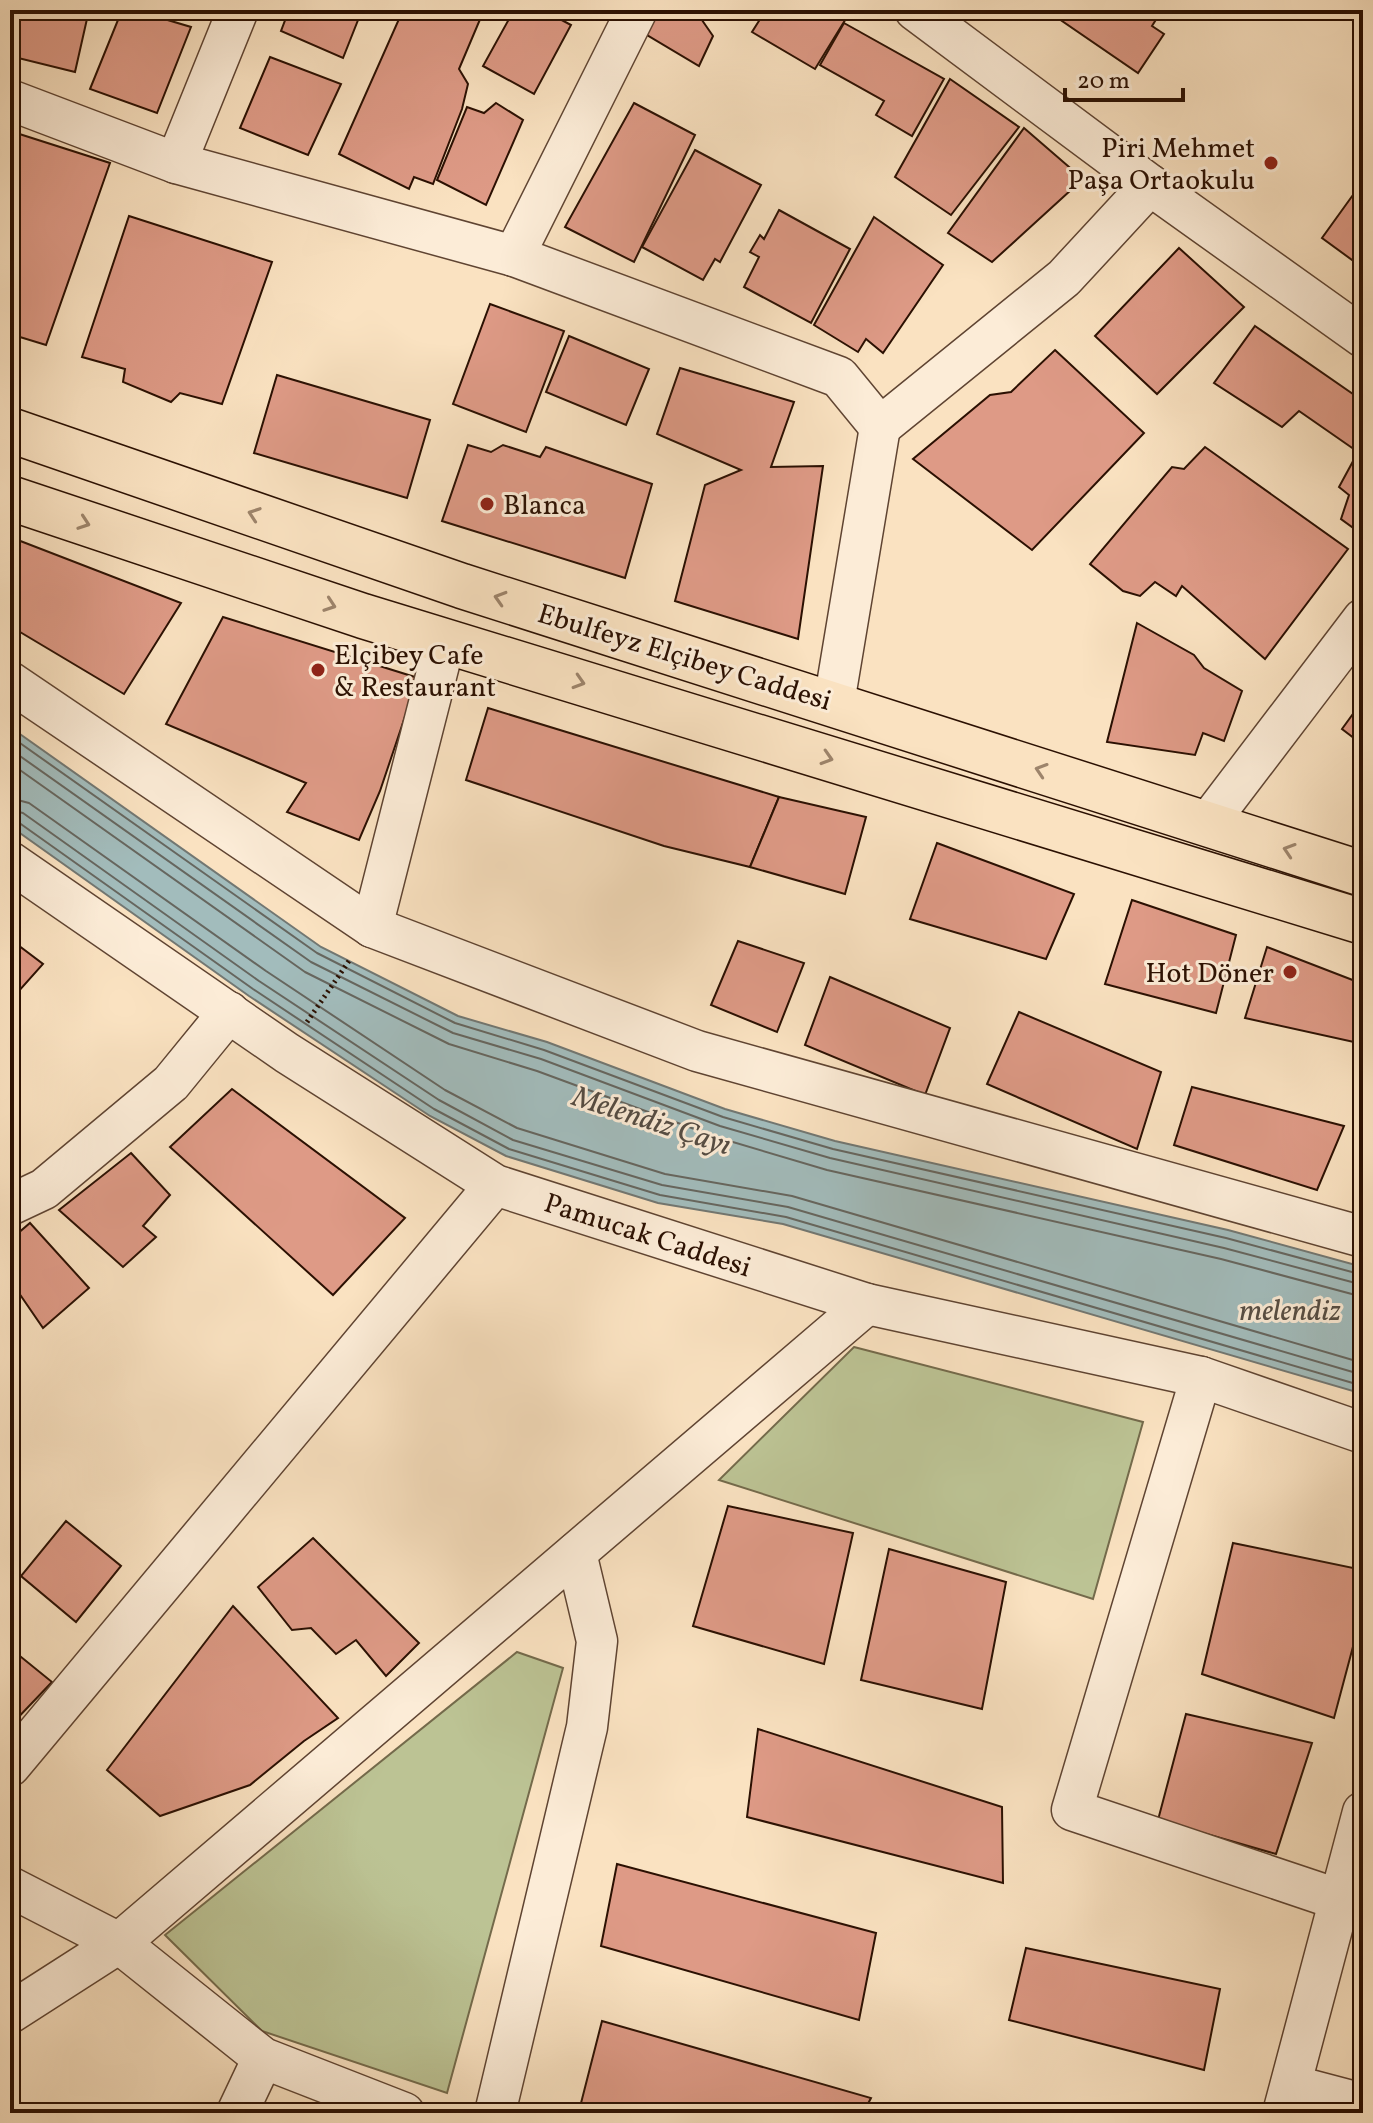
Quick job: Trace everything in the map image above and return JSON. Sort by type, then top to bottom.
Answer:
[{"type":"main road","name":"Ebulfeyz Elçibey Caddesi","points":[[10,430],[462,586],[1363,874]]},
{"type":"main road","name":"Ebulfeyz Elçibey Caddesi","points":[[10,498],[445,641],[1363,922]]},
{"type":"street","points":[[176,163],[238,10]]},
{"type":"street","points":[[514,256],[637,10]]},
{"type":"street","points":[[915,10],[962,23],[1150,185],[1363,337]]},
{"type":"street","points":[[10,100],[176,163],[514,256],[839,377],[880,427]]},
{"type":"street","points":[[834,703],[880,427],[1064,278],[1150,185]]},
{"type":"street","points":[[1207,824],[1363,619]]},
{"type":"street","points":[[372,927],[445,641]]},
{"type":"street","points":[[10,682],[372,927],[697,1051],[1361,1228]]},
{"type":"street","name":"Pamucak Caddesi","points":[[10,862],[287,1053],[495,1185],[867,1304],[1201,1377],[1363,1433]]},
{"type":"street","points":[[10,1205],[44,1189],[171,1083],[229,1012]]},
{"type":"street","points":[[10,1766],[495,1185]]},
{"type":"street","points":[[10,2013],[119,1943],[867,1304]]},
{"type":"street","points":[[1201,1377],[1072,1810],[1340,1900]]},
{"type":"street","points":[[495,2113],[587,1727],[597,1641],[576,1553]]},
{"type":"street","points":[[1363,1812],[1287,2099],[1363,2104]]},
{"type":"street","points":[[10,1887],[119,1943],[263,2058],[404,2113]]},
{"type":"street","points":[[237,2113],[263,2058]]},
{"type":"path","points":[[287,1053],[372,927]]},
{"type":"green space","points":[[854,1347],[1143,1422],[1093,1599],[719,1480]]},
{"type":"green space","points":[[517,1652],[563,1668],[447,2093],[262,2031],[165,1935]]},
{"type":"water","name":"melendiz","points":[[10,727],[321,947],[458,1016],[547,1042],[725,1109],[835,1141],[1228,1230],[1363,1267],[1363,1394],[783,1224],[658,1203],[506,1156],[430,1116],[249,996],[10,826]]},
{"type":"building","points":[[10,10],[89,10],[75,72],[10,56]]},
{"type":"building","points":[[122,10],[134,10],[191,27],[157,113],[90,89]]},
{"type":"building","points":[[289,10],[362,10],[343,58],[281,31]]},
{"type":"building","points":[[403,10],[484,10],[459,69],[468,84],[462,109],[433,184],[414,177],[409,189],[339,154]]},
{"type":"building","points":[[514,10],[543,10],[571,25],[534,94],[483,66]]},
{"type":"building","points":[[652,10],[695,10],[713,36],[699,66],[642,32]]},
{"type":"building","points":[[760,10],[837,10],[847,17],[815,69],[752,32],[764,13]]},
{"type":"building","points":[[1046,10],[1162,10],[1152,26],[1164,34],[1138,73]]},
{"type":"building","points":[[844,23],[944,79],[912,136],[876,115],[884,101],[820,65]]},
{"type":"building","points":[[270,57],[341,84],[308,155],[240,128]]},
{"type":"building","points":[[950,79],[1019,127],[951,215],[895,177]]},
{"type":"building","points":[[496,103],[523,120],[486,205],[437,180],[467,107],[484,113]]},
{"type":"building","points":[[634,103],[695,135],[634,262],[565,227]]},
{"type":"building","points":[[1024,128],[1083,179],[992,262],[948,233]]},
{"type":"building","points":[[10,131],[110,163],[46,345],[10,334]]},
{"type":"building","points":[[695,150],[761,185],[720,262],[715,259],[703,280],[642,247]]},
{"type":"building","points":[[1363,181],[1363,268],[1322,238]]},
{"type":"building","points":[[779,210],[850,249],[811,323],[744,287],[759,257],[750,252],[760,235],[764,239]]},
{"type":"building","points":[[129,216],[272,262],[222,404],[180,393],[171,402],[123,382],[125,369],[82,357]]},
{"type":"building","points":[[874,217],[943,265],[883,353],[866,339],[858,352],[814,325]]},
{"type":"building","points":[[1179,248],[1244,307],[1157,394],[1095,336]]},
{"type":"building","points":[[490,304],[564,331],[526,432],[453,404]]},
{"type":"building","points":[[1255,326],[1363,401],[1363,535],[1341,519],[1349,495],[1339,487],[1358,452],[1299,411],[1282,427],[1214,383]]},
{"type":"building","points":[[569,336],[649,369],[626,425],[546,392]]},
{"type":"building","points":[[1055,350],[1144,433],[1032,550],[913,459],[990,395],[1011,392]]},
{"type":"building","points":[[680,368],[794,402],[771,467],[823,466],[798,639],[675,601],[705,485],[741,470],[657,434]]},
{"type":"building","points":[[277,375],[430,420],[407,498],[254,453]]},
{"type":"building","points":[[468,445],[491,452],[503,445],[540,457],[546,447],[652,484],[625,578],[442,521]]},
{"type":"building","points":[[1205,447],[1348,549],[1265,659],[1182,586],[1176,596],[1155,582],[1140,596],[1123,591],[1090,564],[1172,467],[1184,469]]},
{"type":"building","points":[[10,537],[181,603],[124,694],[10,626]]},
{"type":"building","points":[[223,617],[418,678],[380,791],[359,840],[287,812],[306,783],[166,724]]},
{"type":"building","points":[[1137,623],[1194,655],[1204,668],[1242,691],[1224,741],[1203,733],[1195,755],[1107,742]]},
{"type":"building","points":[[1363,700],[1363,745],[1342,729]]},
{"type":"building","points":[[488,708],[779,797],[750,867],[664,846],[466,780]]},
{"type":"building","points":[[779,797],[866,817],[845,894],[750,867]]},
{"type":"building","points":[[937,843],[1074,894],[1046,959],[910,919]]},
{"type":"building","points":[[1132,900],[1236,935],[1216,1013],[1105,984]]},
{"type":"building","points":[[10,939],[43,964],[10,1001]]},
{"type":"building","points":[[738,941],[804,963],[777,1032],[711,1005]]},
{"type":"building","points":[[1267,947],[1363,984],[1363,1044],[1245,1018]]},
{"type":"building","points":[[830,977],[950,1028],[925,1095],[805,1045]]},
{"type":"building","points":[[1019,1012],[1161,1072],[1137,1149],[987,1084]]},
{"type":"building","points":[[1192,1087],[1344,1126],[1317,1190],[1174,1145]]},
{"type":"building","points":[[232,1089],[405,1218],[333,1295],[170,1147]]},
{"type":"building","points":[[131,1153],[170,1195],[143,1226],[156,1237],[123,1267],[59,1210]]},
{"type":"building","points":[[30,1223],[89,1288],[43,1328],[10,1280],[10,1240]]},
{"type":"building","points":[[728,1506],[853,1533],[824,1664],[693,1626]]},
{"type":"building","points":[[66,1521],[121,1566],[76,1622],[21,1576]]},
{"type":"building","points":[[313,1538],[419,1643],[386,1676],[356,1640],[336,1654],[311,1628],[292,1630],[258,1587]]},
{"type":"building","points":[[1233,1543],[1363,1570],[1363,1609],[1334,1718],[1202,1674]]},
{"type":"building","points":[[889,1549],[1006,1582],[982,1709],[861,1680]]},
{"type":"building","points":[[233,1606],[338,1718],[250,1785],[160,1816],[107,1770]]},
{"type":"building","points":[[10,1648],[52,1682],[10,1726]]},
{"type":"building","points":[[1186,1714],[1312,1743],[1276,1854],[1158,1820]]},
{"type":"building","points":[[758,1729],[1002,1807],[1003,1883],[747,1817]]},
{"type":"building","points":[[617,1864],[876,1933],[859,2020],[601,1946]]},
{"type":"building","points":[[1026,1948],[1220,1989],[1204,2070],[1009,2020]]},
{"type":"building","points":[[602,2021],[871,2098],[863,2113],[602,2113],[580,2107]]},
{"type":"building","points":[[905,2105],[934,2113],[903,2113]]},
{"type":"place","name":"Piri Mehmet Paşa Ortaokulu","points":[[1271,163]]},
{"type":"place","name":"Blanca","points":[[487,504]]},
{"type":"place","name":"Elçibey Cafe & Restaurant","points":[[318,670]]},
{"type":"place","name":"Hot Döner","points":[[1290,972]]},
{"type":"water label","name":"Melendiz Çayı","points":[[652,1120]]}]
